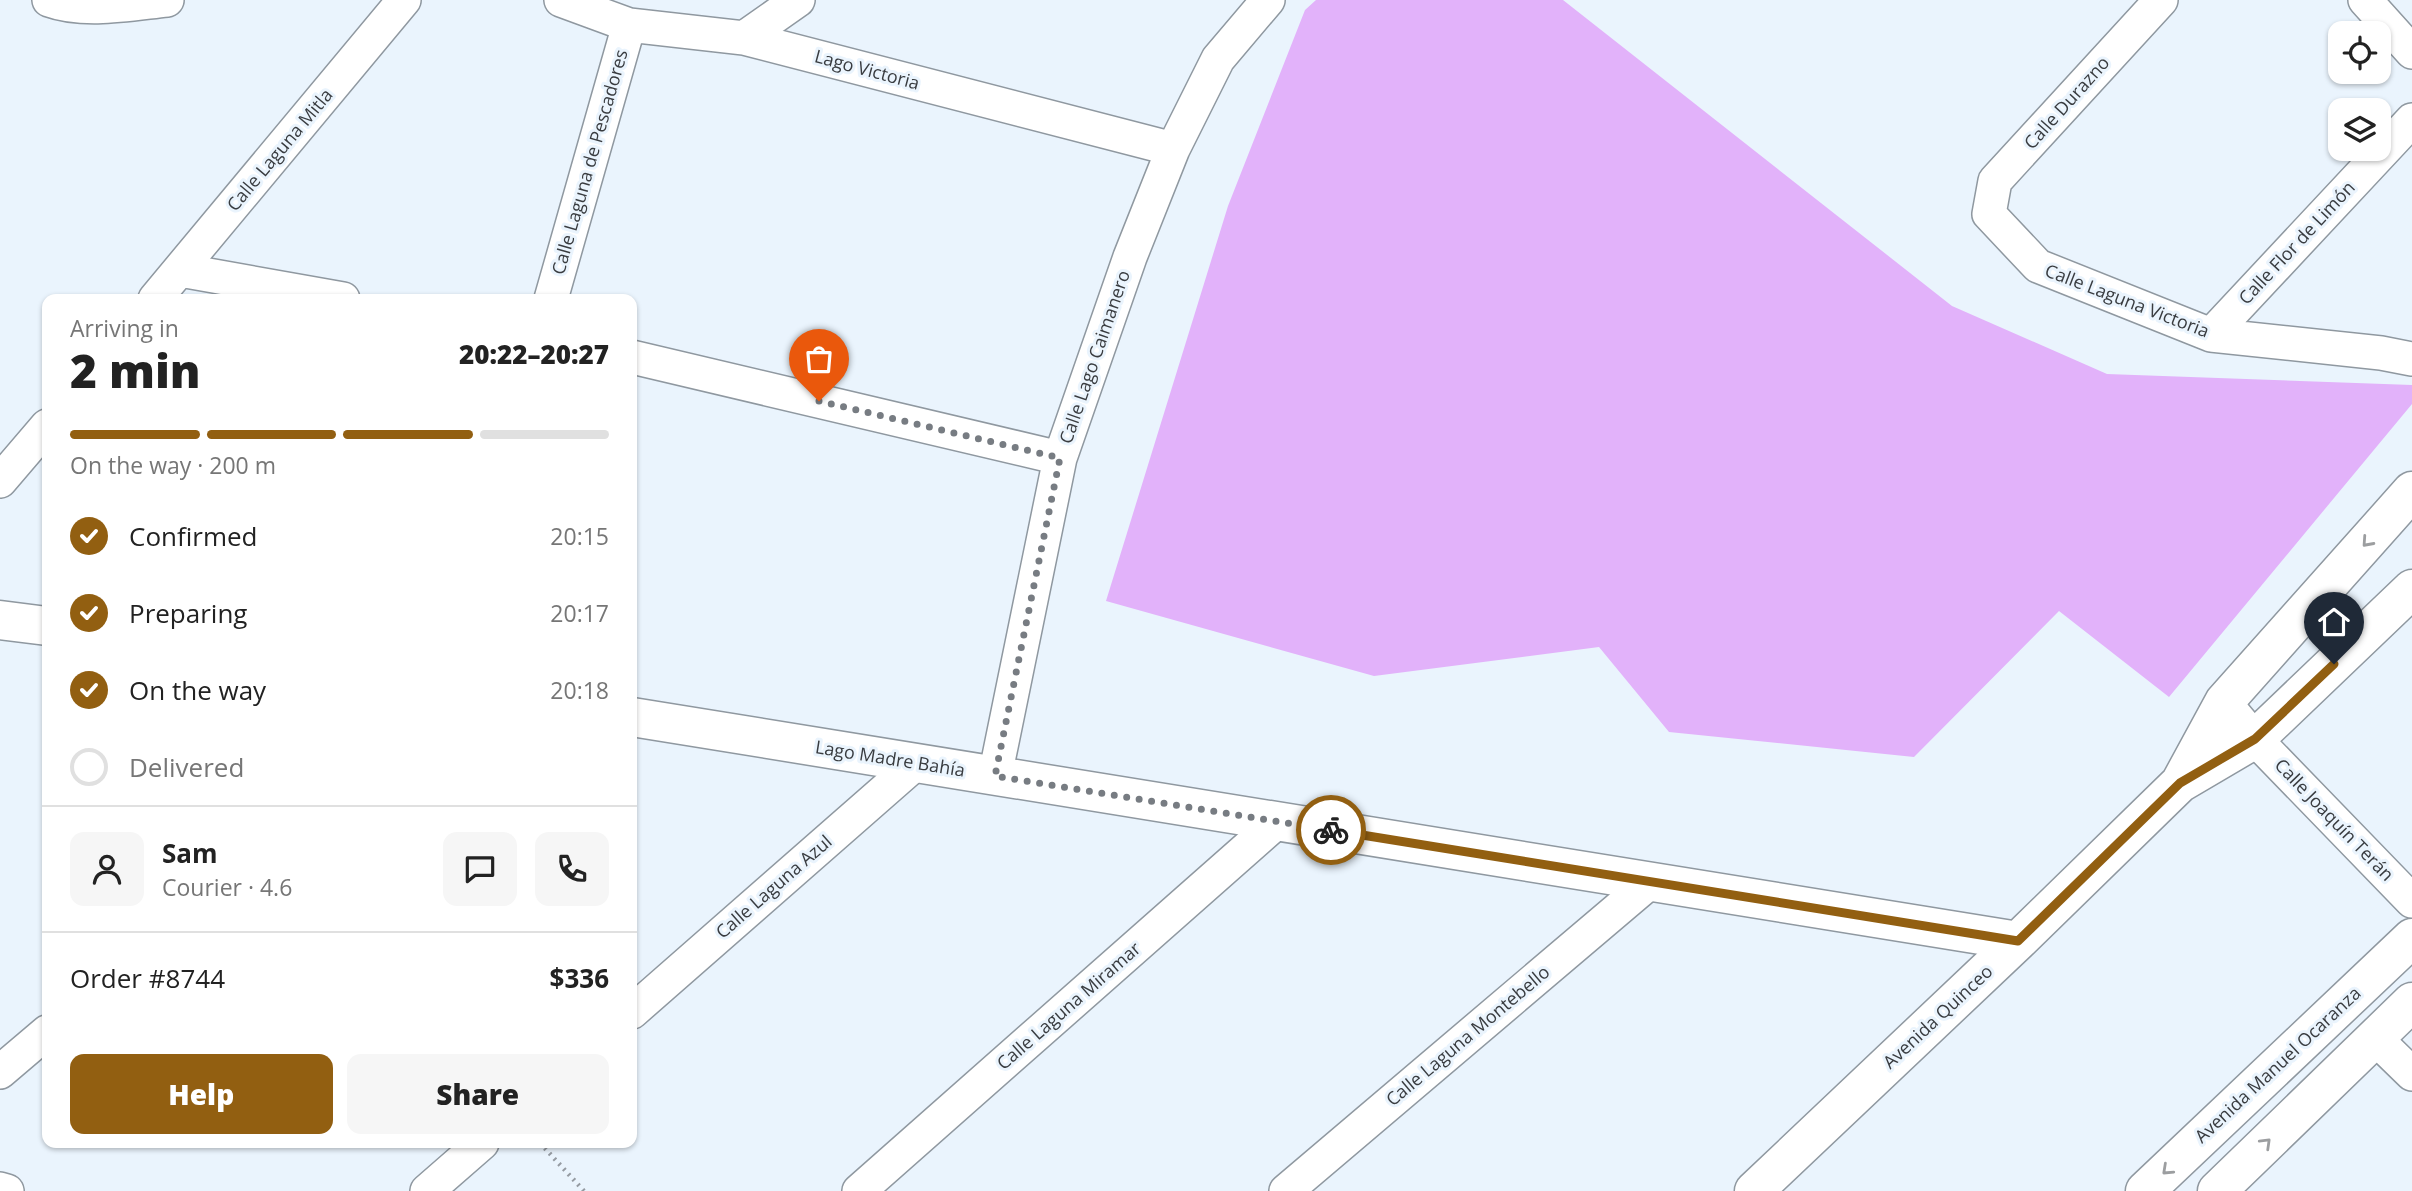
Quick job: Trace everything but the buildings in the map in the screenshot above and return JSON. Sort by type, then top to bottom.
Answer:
[{"type":"street","points":[[49,0],[59,4],[106,6],[167,0]]},
{"type":"street","name":"Calle Laguna Mitla","points":[[159,294],[404,0]]},
{"type":"street","name":"Lago Victoria","points":[[561,0],[629,25],[744,38],[1173,149]]},
{"type":"street","points":[[744,38],[798,0]]},
{"type":"street","name":"Calle Lago Caimanero","points":[[995,776],[1060,458],[1130,257],[1173,149],[1218,60],[1268,0]]},
{"type":"street","name":"Calle Durazno","points":[[1989,214],[1995,181],[2161,0]]},
{"type":"street","points":[[2365,0],[2412,52]]},
{"type":"street","name":"Calle Laguna de Pescadores","points":[[552,294],[629,25]]},
{"type":"street","name":"Calle Flor de Limón","points":[[2211,335],[2412,120]]},
{"type":"street","name":"Calle Laguna Victoria","points":[[1989,214],[2038,266],[2211,335],[2381,353],[2412,359]]},
{"type":"street","points":[[180,270],[315,294]]},
{"type":"street","points":[[637,358],[1060,458]]},
{"type":"street","points":[[0,481],[42,432]]},
{"type":"street","name":"Avenida Quinceo","points":[[2180,783],[2224,702],[2412,491]]},
{"type":"street","name":"Avenida Quinceo","points":[[1754,1191],[2180,783],[2255,739],[2412,589]]},
{"type":"street","points":[[0,620],[42,625]]},
{"type":"street","name":"Calle Joaquín Terán","points":[[2224,702],[2255,739],[2412,901]]},
{"type":"street","name":"Lago Madre Bahía","points":[[637,718],[2018,941]]},
{"type":"street","name":"Calle Laguna Azul","points":[[637,1008],[916,763]]},
{"type":"street","name":"Calle Laguna Miramar","points":[[859,1191],[1278,821]]},
{"type":"street","name":"Calle Laguna Montebello","points":[[1286,1191],[1650,882]]},
{"type":"street","name":"Avenida Manuel Ocaranza","points":[[2145,1191],[2412,938]]},
{"type":"street","points":[[2217,1191],[2412,1002]]},
{"type":"street","points":[[0,1072],[42,1036]]},
{"type":"street","points":[[2375,1038],[2412,1074]]},
{"type":"street","points":[[427,1191],[476,1148]]},
{"type":"street","points":[[0,1189],[7,1191]]},
{"type":"path","points":[[545,1148],[584,1191]]},
{"type":"shaded area","points":[[1316,0],[1563,0],[1952,306],[2107,374],[2412,385],[2412,404],[2169,697],[2059,611],[1914,757],[1669,732],[1599,647],[1374,676],[1106,601],[1228,206],[1305,10]]},
{"type":"way so far","points":[[819,401],[1060,458],[995,776],[1331,830]]},
{"type":"route","points":[[1331,830],[2018,941],[2180,783],[2255,739],[2334,664]]}]
